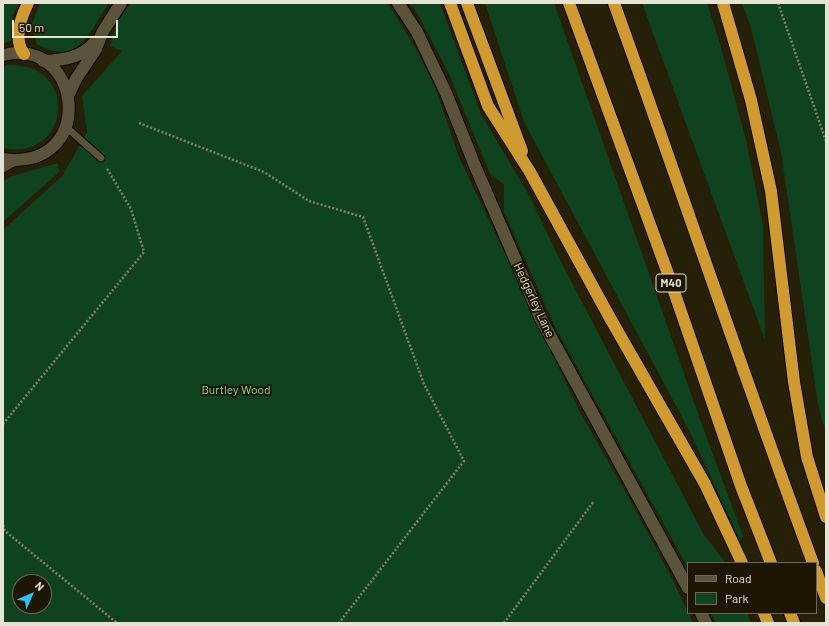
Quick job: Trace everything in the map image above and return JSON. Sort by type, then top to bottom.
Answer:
[{"type":"highway","points":[[24,54],[20,48],[18,37],[22,16],[28,3]]},
{"type":"highway","points":[[450,3],[488,106],[530,172],[610,318],[705,484],[742,562]]},
{"type":"highway","points":[[467,3],[530,172]]},
{"type":"highway","name":"M40","points":[[569,3],[667,271],[741,486],[771,562]]},
{"type":"highway","points":[[614,3],[700,243],[774,460],[813,562]]},
{"type":"highway","points":[[723,3],[751,100],[771,191],[794,382],[807,457],[826,517]]},
{"type":"highway","points":[[817,574],[826,598]]},
{"type":"street","points":[[43,61],[63,60],[80,55],[91,47],[102,33],[121,3]]},
{"type":"street","name":"Hedgerley Lane","points":[[398,3],[417,32],[446,93],[475,166],[541,319],[687,586]]},
{"type":"street","points":[[68,96],[76,79],[96,49],[102,33]]},
{"type":"street","points":[[3,55],[24,54],[43,61],[55,70],[63,82],[68,96],[70,111],[66,127],[58,140],[47,151],[33,158],[17,161],[3,159]]},
{"type":"street","points":[[702,614],[706,623]]},
{"type":"lane","points":[[66,127],[101,158]]},
{"type":"lane","points":[[3,169],[17,161]]},
{"type":"path","points":[[778,3],[826,141]]},
{"type":"path","points":[[139,124],[264,172],[309,201],[363,217],[424,384],[464,461],[339,623]]},
{"type":"path","points":[[3,424],[144,252],[131,209],[101,158]]},
{"type":"path","points":[[504,623],[594,501]]},
{"type":"path","points":[[3,525],[5,531],[116,623]]},
{"type":"green space","points":[[3,3],[19,3],[12,17],[11,41],[3,43]]},
{"type":"green space","points":[[40,3],[109,3],[89,35],[73,49],[63,52],[51,50],[37,44],[31,26]]},
{"type":"green space","name":"Burtley Wood","points":[[131,3],[386,3],[391,8],[415,47],[435,87],[459,157],[580,412],[634,507],[674,582],[687,610],[687,614],[689,614],[693,623],[3,623],[3,230],[63,175],[87,132],[82,96],[122,51],[110,46],[117,22]]},
{"type":"green space","points":[[408,3],[440,3],[481,114],[530,197],[560,260],[704,535],[725,562],[687,562],[687,566],[555,327],[504,212],[504,184],[490,174],[449,74],[415,9]]},
{"type":"green space","points":[[485,3],[554,3],[701,422],[743,536],[740,540],[689,430],[524,122]]},
{"type":"green space","points":[[642,3],[707,3],[721,47],[746,140],[763,225],[765,340]]},
{"type":"green space","points":[[742,3],[826,3],[826,434],[818,404],[781,152],[751,28]]},
{"type":"green space","points":[[7,65],[31,68],[47,79],[56,94],[58,111],[54,127],[43,141],[26,148],[3,148],[3,67]]},
{"type":"green space","points":[[58,163],[59,172],[3,222],[3,181],[13,176]]},
{"type":"green space","points":[[712,614],[747,614],[751,623],[716,623]]}]
